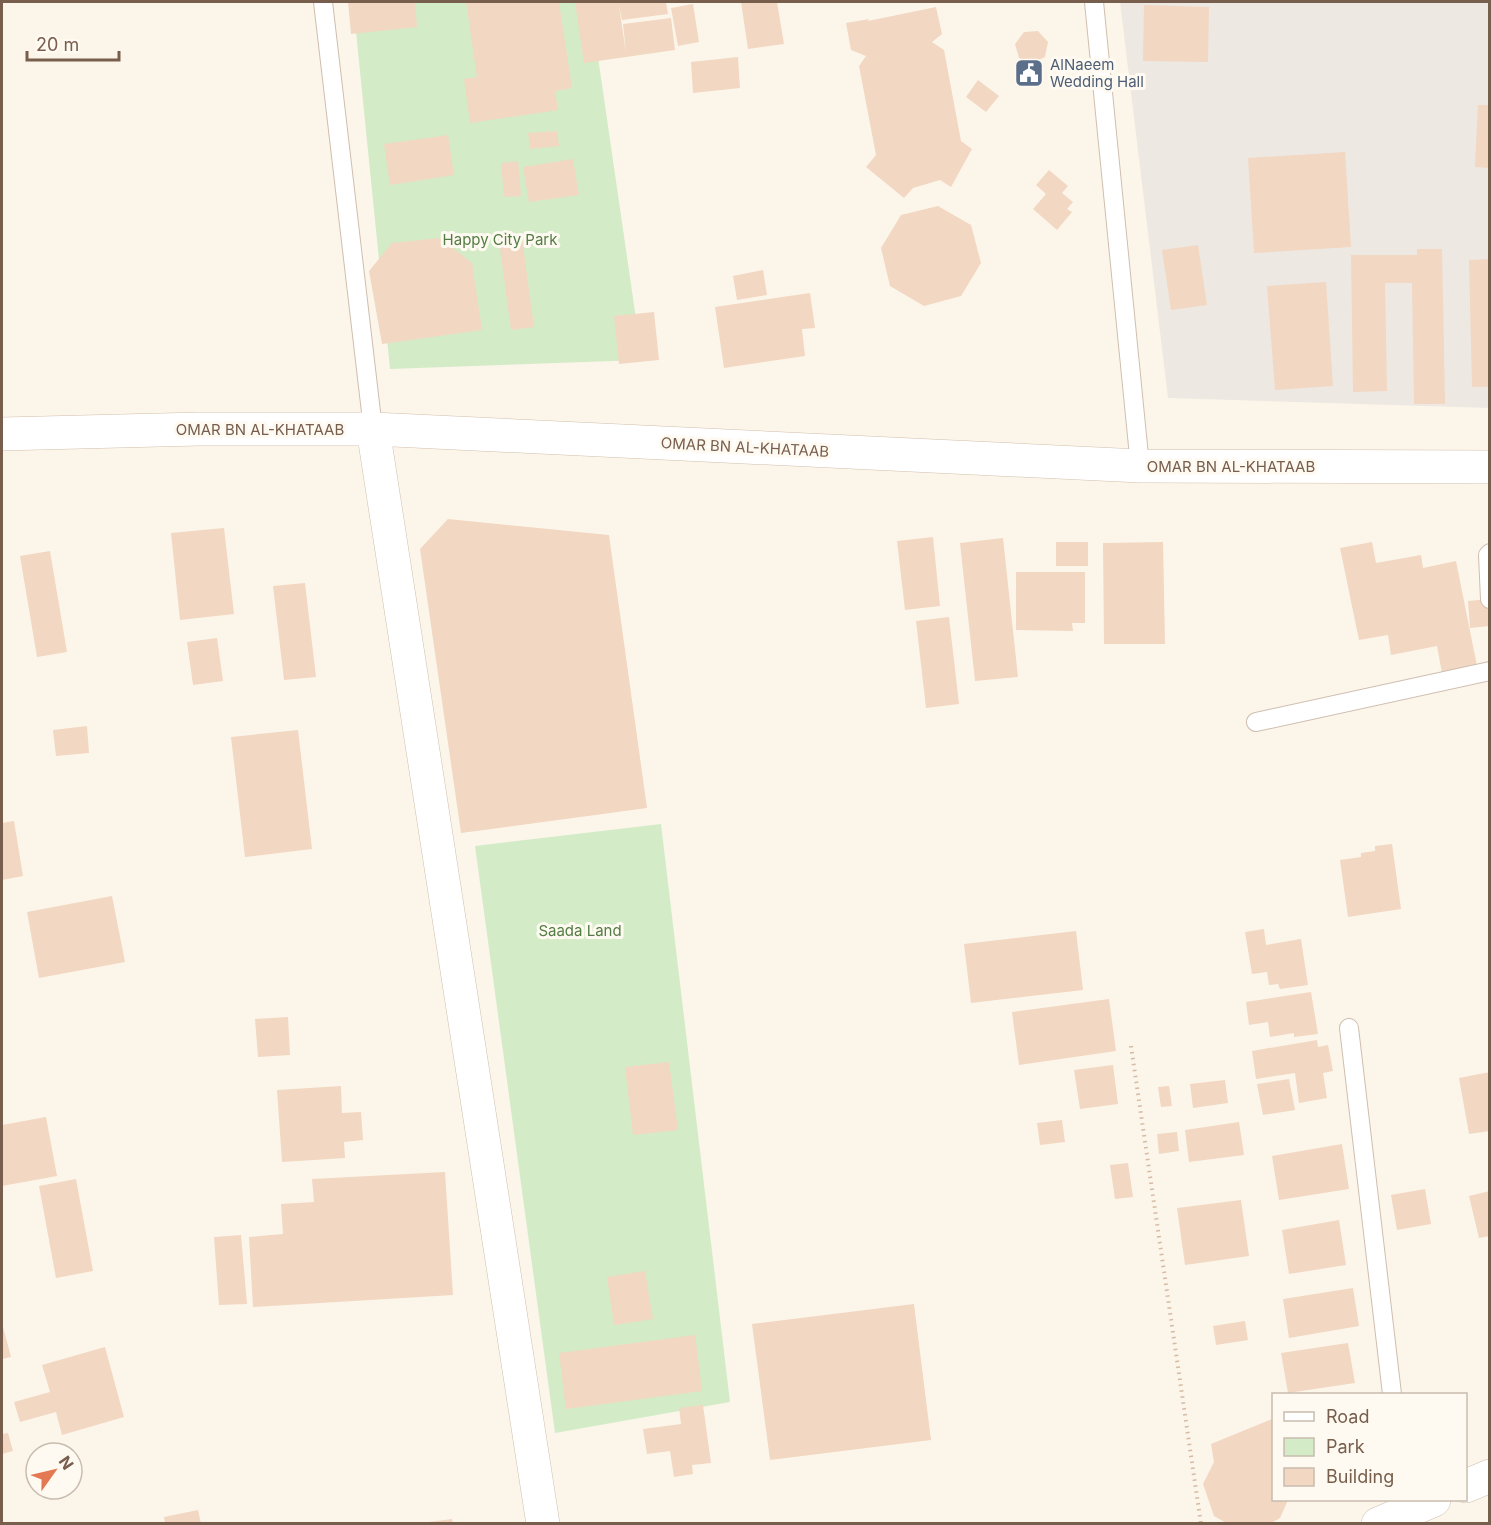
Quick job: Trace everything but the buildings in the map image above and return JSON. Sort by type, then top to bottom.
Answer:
[{"type":"main road","name":"OMAR BN AL-KHATAAB","points":[[2,434],[199,429],[373,429],[1140,466],[1490,467]]},
{"type":"main road","points":[[373,429],[543,1524]]},
{"type":"main road","points":[[1467,1486],[1490,1476]]},
{"type":"lane","points":[[323,2],[373,429]]},
{"type":"lane","points":[[1094,2],[1140,466]]},
{"type":"lane","points":[[1490,553],[1488,555],[1490,599]]},
{"type":"lane","points":[[1256,722],[1490,672]]},
{"type":"lane","points":[[1349,1028],[1392,1393]]},
{"type":"path","points":[[1131,1046],[1201,1524]]},
{"type":"shaded area","points":[[1120,2],[1489,2],[1489,408],[1168,398]]},
{"type":"green space","name":"Happy City Park","points":[[353,2],[590,2],[642,360],[390,369]]},
{"type":"green space","name":"Saada Land","points":[[661,824],[730,1402],[555,1433],[475,846]]},
{"type":"place","name":"AlNaeem Wedding Hall","points":[[1029,73]]}]
